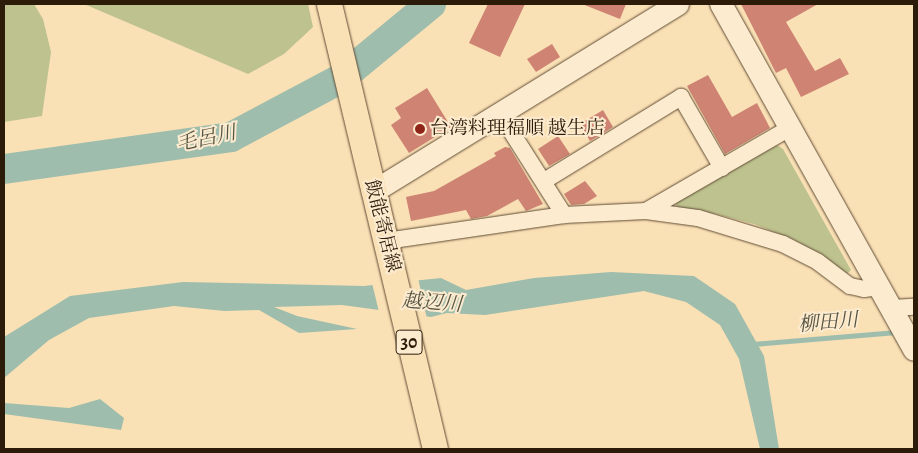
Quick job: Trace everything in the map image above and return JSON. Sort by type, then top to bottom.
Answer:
[{"type":"main road","name":"飯能寄居線","points":[[329,4],[434,449]]},
{"type":"street","points":[[373,192],[678,4]]},
{"type":"street","points":[[721,4],[880,287],[900,310],[913,347]]},
{"type":"street","points":[[544,181],[681,98],[722,168]]},
{"type":"street","points":[[500,114],[564,214]]},
{"type":"street","points":[[646,211],[790,128]]},
{"type":"street","points":[[388,250],[564,214],[646,211],[698,218],[783,244],[818,262],[850,286],[864,289],[880,287]]},
{"type":"green space","points":[[4,4],[34,4],[43,19],[51,52],[42,116],[4,122]]},
{"type":"green space","points":[[84,4],[308,4],[313,27],[284,54],[248,74]]},
{"type":"green space","points":[[777,145],[783,149],[851,270],[847,274],[824,256],[792,239],[754,224],[716,214],[679,210],[675,203]]},
{"type":"water","name":"越辺川","points":[[611,272],[694,276],[735,304],[764,356],[779,449],[760,449],[739,359],[720,325],[686,302],[644,291],[485,315],[447,313],[431,317],[342,305],[274,307],[297,316],[357,329],[299,333],[259,310],[225,311],[174,306],[89,318],[49,340],[4,378],[4,337],[70,296],[183,282],[364,286],[441,278],[466,290],[534,278]]},
{"type":"water","points":[[100,399],[124,418],[121,430],[4,414],[4,403],[69,408]]},
{"type":"pier","points":[[418,278],[427,319],[379,312],[372,283]]},
{"type":"building","points":[[488,4],[525,4],[500,57],[469,43]]},
{"type":"building","points":[[582,4],[626,4],[620,19]]},
{"type":"building","points":[[741,4],[818,4],[786,22],[815,71],[840,58],[849,74],[801,97],[786,68],[776,73]]},
{"type":"building","points":[[552,44],[560,57],[536,72],[527,59]]},
{"type":"building","points":[[708,75],[732,117],[757,103],[770,128],[725,154],[687,86]]},
{"type":"building","points":[[427,88],[451,127],[409,153],[391,125],[401,118],[395,108]]},
{"type":"building","points":[[603,110],[613,127],[590,141],[580,124]]},
{"type":"building","points":[[558,136],[570,154],[549,166],[538,149]]},
{"type":"building","points":[[505,147],[510,148],[543,204],[526,211],[518,199],[487,216],[471,219],[466,210],[411,221],[406,197],[434,191],[496,156],[494,153]]},
{"type":"building","points":[[585,181],[597,196],[584,204],[571,205],[564,194]]},
{"type":"waterway","name":"毛呂川","points":[[4,169],[231,137],[340,79],[431,4]]},
{"type":"waterway","name":"柳田川","points":[[753,344],[896,332]]},
{"type":"place","name":"台湾料理福順 越生店","points":[[420,129]]}]
